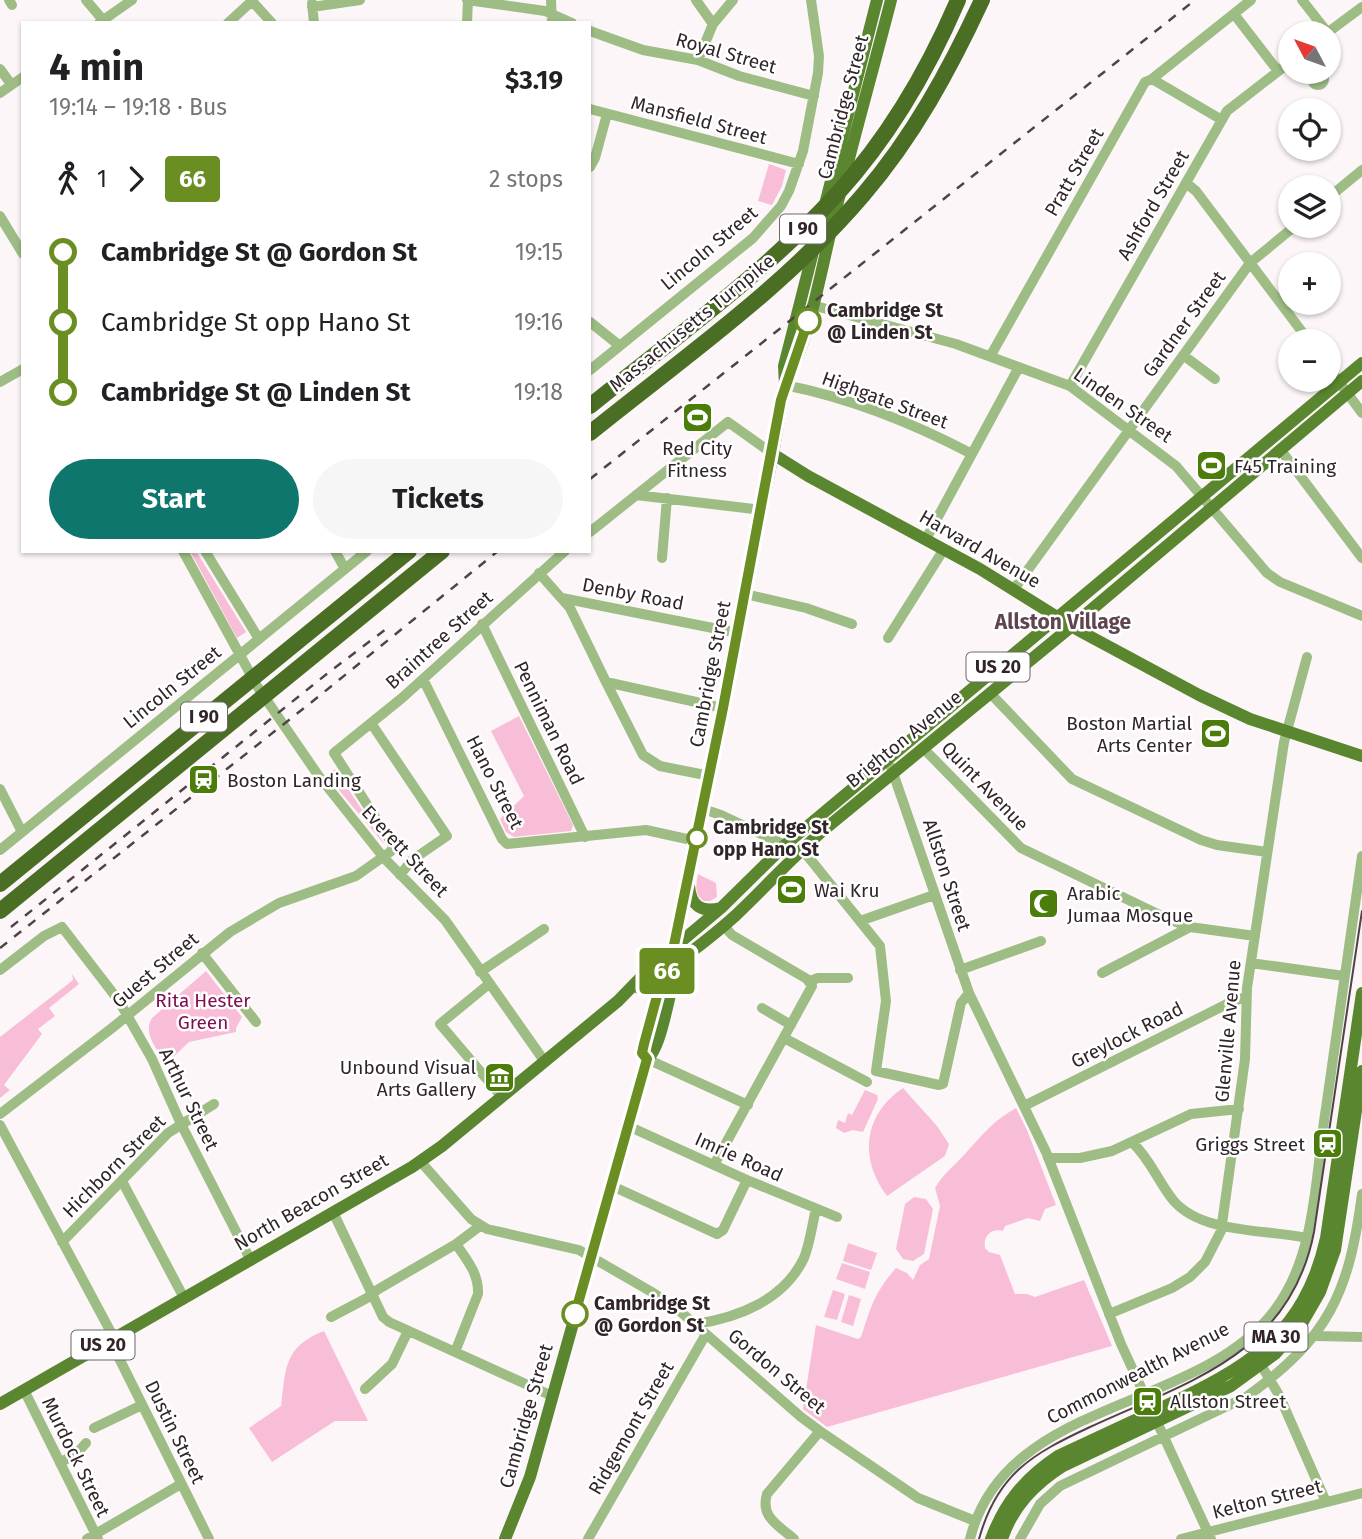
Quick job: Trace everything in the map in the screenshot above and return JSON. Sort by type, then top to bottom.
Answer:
[{"type":"highway","name":"Massachusetts Turnpike","points":[[591,405],[771,259],[838,193],[905,102],[934,52],[958,0]]},
{"type":"highway","points":[[926,107],[941,68],[974,0]]},
{"type":"highway","name":"Massachusetts Turnpike","points":[[591,432],[761,295],[845,216],[883,170],[926,107],[982,0]]},
{"type":"highway","name":"I 90","points":[[0,884],[407,553]]},
{"type":"highway","name":"I 90","points":[[0,911],[440,553]]},
{"type":"main road","name":"Cambridge Street","points":[[647,1059],[642,1053],[644,1044],[660,985],[673,950],[710,776],[773,454],[785,385],[784,366],[877,0]]},
{"type":"main road","name":"Cambridge Street","points":[[785,385],[813,308],[852,143],[891,0]]},
{"type":"main road","name":"Brighton Avenue","points":[[1341,380],[1362,363]]},
{"type":"main road","name":"Brighton Avenue","points":[[673,950],[721,908],[785,845],[890,766],[923,748],[1362,381]]},
{"type":"main road","name":"Brighton Avenue","points":[[668,969],[724,926],[890,766],[1058,618],[1327,392]]},
{"type":"main road","name":"Harvard Avenue","points":[[773,454],[1014,589],[1072,626],[1217,704],[1250,719],[1362,756]]},
{"type":"main road","points":[[688,882],[694,905],[705,910],[721,908]]},
{"type":"main road","name":"North Beacon Street","points":[[0,1404],[421,1162],[618,1001],[652,966],[673,950]]},
{"type":"main road","name":"Cambridge Street","points":[[510,1537],[530,1477],[647,1059],[653,1055],[660,1031],[674,978],[668,969]]},
{"type":"main road","name":"North Beacon Street","points":[[618,1001],[668,969]]},
{"type":"main road","name":"Commonwealth Avenue","points":[[1259,1361],[1289,1321],[1315,1277],[1326,1238],[1351,1137],[1362,993]]},
{"type":"main road","name":"Commonwealth Avenue","points":[[991,1539],[1007,1503],[1039,1469],[1058,1456],[1231,1386],[1259,1361],[1289,1340],[1301,1325],[1320,1292],[1335,1250],[1362,1071]]},
{"type":"main road","name":"Commonwealth Avenue","points":[[1002,1539],[1017,1508],[1045,1477],[1154,1416]]},
{"type":"street","points":[[86,0],[101,21],[132,0]]},
{"type":"street","points":[[312,4],[360,0]]},
{"type":"street","points":[[467,21],[468,0],[552,18],[551,0]]},
{"type":"street","points":[[696,0],[713,24]]},
{"type":"street","points":[[698,60],[713,24],[733,0]]},
{"type":"street","name":"Lincoln Street","points":[[591,369],[761,230],[785,198],[799,164],[819,60],[811,0]]},
{"type":"street","name":"Pratt Street","points":[[990,355],[1144,85],[1251,0]]},
{"type":"street","points":[[1302,0],[1318,21]]},
{"type":"street","points":[[230,21],[252,1],[270,21]]},
{"type":"street","points":[[1341,23],[1362,7]]},
{"type":"street","points":[[1234,14],[1278,71]]},
{"type":"street","name":"Royal Street","points":[[591,31],[643,50],[698,60],[738,76],[814,96]]},
{"type":"street","points":[[0,69],[11,85]]},
{"type":"street","name":"Ashford Street","points":[[1070,386],[1222,120],[1230,108],[1278,71]]},
{"type":"street","points":[[0,93],[21,78]]},
{"type":"street","points":[[1152,79],[1222,120]]},
{"type":"street","name":"Mansfield Street","points":[[591,109],[799,164]]},
{"type":"street","points":[[591,165],[607,114]]},
{"type":"street","points":[[1341,187],[1362,170]]},
{"type":"street","points":[[1186,183],[1196,191],[1300,329]]},
{"type":"street","points":[[0,216],[21,250]]},
{"type":"street","name":"Gardner Street","points":[[1014,589],[1250,263],[1280,238]]},
{"type":"street","name":"Linden Street","points":[[813,308],[956,344],[1070,386],[1170,460],[1261,568],[1273,578],[1362,616]]},
{"type":"street","points":[[591,323],[620,346]]},
{"type":"street","points":[[1183,355],[1215,379]]},
{"type":"street","points":[[926,540],[1019,367]]},
{"type":"street","points":[[0,383],[21,370]]},
{"type":"street","name":"Highgate Street","points":[[785,385],[836,398],[925,429],[972,454]]},
{"type":"street","points":[[1341,385],[1362,413]]},
{"type":"street","points":[[591,531],[728,422],[773,454]]},
{"type":"street","points":[[1280,449],[1362,558]]},
{"type":"street","points":[[636,495],[762,510]]},
{"type":"street","points":[[662,558],[667,498]]},
{"type":"street","points":[[888,638],[944,549]]},
{"type":"street","name":"Everett Street","points":[[184,553],[269,704],[318,775],[384,858],[442,916],[545,1062]]},
{"type":"street","points":[[206,553],[259,639]]},
{"type":"street","points":[[336,553],[345,569]]},
{"type":"street","name":"Lincoln Street","points":[[0,850],[365,553]]},
{"type":"street","name":"Braintree Street","points":[[384,858],[393,849],[392,843],[334,753],[423,679],[563,553]]},
{"type":"street","points":[[539,573],[570,608],[643,755],[660,766],[710,776]]},
{"type":"street","points":[[745,594],[806,608],[852,624]]},
{"type":"street","name":"Denby Road","points":[[562,598],[738,633]]},
{"type":"street","name":"Penniman Road","points":[[482,624],[585,837]]},
{"type":"street","name":"Glenville Avenue","points":[[1109,1314],[1172,1289],[1190,1277],[1213,1250],[1222,1225],[1245,1059],[1246,997],[1267,852],[1286,731],[1307,657]]},
{"type":"street","name":"Hano Street","points":[[423,679],[503,841],[514,845],[646,830],[696,841]]},
{"type":"street","points":[[606,682],[723,708]]},
{"type":"street","points":[[990,693],[1072,779],[1201,840],[1267,852]]},
{"type":"street","points":[[371,723],[447,836],[412,860],[400,875]]},
{"type":"street","name":"Quint Avenue","points":[[923,748],[1021,848],[1189,927],[1255,936]]},
{"type":"street","name":"Allston Street","points":[[890,766],[969,993],[1048,1158],[1109,1314],[1210,1536]]},
{"type":"street","points":[[0,789],[22,832]]},
{"type":"street","points":[[703,809],[785,845]]},
{"type":"street","points":[[802,849],[880,946],[885,1007],[876,1071],[939,1085],[945,1080],[961,1003],[969,993]]},
{"type":"street","name":"Commonwealth Avenue","points":[[970,1539],[975,1521],[998,1483],[1023,1456],[1049,1439],[1218,1359],[1252,1335],[1276,1309],[1289,1287],[1299,1267],[1306,1238],[1362,856]]},
{"type":"street","name":"Guest Street","points":[[0,1114],[127,1016],[202,953],[268,908],[349,879],[384,858]]},
{"type":"street","points":[[860,921],[934,895]]},
{"type":"street","points":[[714,1165],[811,988],[810,982],[732,935],[724,926]]},
{"type":"street","name":"Arthur Street","points":[[0,970],[44,936],[62,927],[119,1001],[156,1068],[181,1124],[250,1259]]},
{"type":"street","points":[[1102,973],[1189,927]]},
{"type":"street","points":[[480,972],[544,929]]},
{"type":"street","points":[[960,970],[1041,941]]},
{"type":"street","points":[[202,953],[256,1023]]},
{"type":"street","points":[[1251,963],[1344,976]]},
{"type":"street","points":[[810,982],[818,978],[848,978]]},
{"type":"street","points":[[489,984],[440,1024],[502,1097]]},
{"type":"street","name":"Greylock Road","points":[[1024,1106],[1231,1002],[1246,997]]},
{"type":"street","points":[[762,1008],[792,1025]]},
{"type":"street","points":[[784,1038],[867,1082]]},
{"type":"street","points":[[647,1059],[748,1105]]},
{"type":"street","name":"Hichborn Street","points":[[112,1339],[62,1242],[168,1133],[214,1104]]},
{"type":"street","points":[[1048,1158],[1080,1158],[1112,1151],[1191,1114],[1239,1109]]},
{"type":"street","points":[[0,1125],[62,1242]]},
{"type":"street","name":"Imrie Road","points":[[628,1126],[837,1217]]},
{"type":"street","points":[[1132,1142],[1147,1158],[1165,1188],[1182,1209],[1194,1217],[1222,1225],[1306,1238]]},
{"type":"street","points":[[331,1317],[456,1244],[481,1226],[471,1219],[421,1162]]},
{"type":"street","points":[[610,1185],[717,1234],[723,1230],[747,1180]]},
{"type":"street","points":[[121,1181],[184,1298]]},
{"type":"street","points":[[1020,1539],[1040,1504],[1060,1486],[1246,1397],[1270,1379],[1316,1336],[1358,1251],[1362,1194]]},
{"type":"street","points":[[695,1324],[733,1317],[779,1290],[804,1256],[816,1209]]},
{"type":"street","points":[[332,1212],[383,1317],[552,1396]]},
{"type":"street","name":"Gordon Street","points":[[481,1226],[579,1250],[668,1302],[820,1430],[918,1498],[975,1521]]},
{"type":"street","points":[[455,1352],[478,1294],[477,1277],[456,1244]]},
{"type":"street","points":[[1335,1250],[1358,1251]]},
{"type":"street","points":[[365,1389],[392,1364],[408,1331]]},
{"type":"street","name":"Ridgemont Street","points":[[588,1539],[706,1334]]},
{"type":"street","points":[[1316,1336],[1362,1337]]},
{"type":"street","name":"Dustin Street","points":[[112,1339],[209,1539]]},
{"type":"street","points":[[1259,1361],[1270,1379],[1326,1502]]},
{"type":"street","name":"Murdock Street","points":[[24,1390],[93,1537]]},
{"type":"street","points":[[94,1428],[142,1405]]},
{"type":"street","points":[[794,1539],[769,1517],[764,1504],[767,1494],[820,1430]]},
{"type":"street","points":[[60,1463],[78,1452],[86,1443]]},
{"type":"street","points":[[93,1537],[181,1485]]},
{"type":"street","name":"Kelton Street","points":[[1181,1539],[1210,1536],[1362,1493]]},
{"type":"green space","points":[[769,164],[786,170],[782,186],[772,205],[758,201]]},
{"type":"green space","points":[[191,553],[197,553],[246,632],[237,638]]},
{"type":"green space","points":[[519,716],[573,825],[571,831],[514,837],[506,832],[500,819],[524,796],[491,731]]},
{"type":"green space","points":[[335,769],[384,843],[384,844],[327,776]]},
{"type":"green space","points":[[698,874],[716,883],[717,897],[710,901],[701,899],[696,889]]},
{"type":"green space","name":"Rita Hester Green","points":[[206,971],[242,1017],[236,1032],[189,1042],[166,1064],[152,1042],[149,1024],[152,1018]]},
{"type":"green space","points":[[72,974],[79,984],[49,1008],[55,1016],[38,1029],[42,1034],[4,1085],[10,1090],[0,1098],[0,1037],[73,980]]},
{"type":"green space","points":[[903,1088],[937,1126],[949,1144],[945,1156],[887,1196],[872,1167],[870,1138],[880,1111]]},
{"type":"green space","points":[[865,1090],[877,1095],[878,1099],[863,1132],[853,1130],[844,1133],[836,1128],[838,1120],[845,1123],[848,1113],[852,1115]]},
{"type":"green space","points":[[1016,1108],[1056,1205],[1045,1209],[1040,1221],[1028,1218],[1005,1226],[1003,1231],[992,1232],[985,1240],[985,1248],[1000,1255],[1015,1294],[1035,1297],[1084,1280],[1112,1346],[827,1427],[803,1409],[816,1325],[858,1339],[861,1337],[878,1293],[896,1268],[907,1273],[913,1280],[920,1265],[929,1259],[940,1206],[935,1188],[938,1183],[988,1129]]},
{"type":"green space","points":[[914,1197],[926,1199],[933,1209],[924,1254],[913,1261],[903,1259],[896,1249],[905,1204]]},
{"type":"green space","points":[[848,1243],[877,1253],[871,1270],[843,1261]]},
{"type":"green space","points":[[842,1263],[870,1272],[865,1289],[836,1279]]},
{"type":"green space","points":[[833,1290],[845,1294],[837,1320],[824,1317]]},
{"type":"green space","points":[[849,1295],[861,1299],[853,1326],[841,1322]]},
{"type":"green space","points":[[324,1331],[368,1421],[335,1421],[272,1462],[249,1428],[281,1406],[286,1370],[294,1352],[311,1337]]},
{"type":"tram line","points":[[979,1539],[996,1498],[1007,1482],[1034,1457],[1069,1437],[1198,1378],[1259,1336],[1283,1308],[1302,1274],[1314,1232],[1362,911]]},
{"type":"railway","points":[[591,478],[1195,0]]},
{"type":"railway","points":[[0,948],[496,553]]},
{"type":"railway","points":[[11,927],[386,629]]},
{"type":"bus line","name":"66","points":[[575,1314],[647,1059],[642,1053],[644,1044],[660,985],[673,950],[770,470],[781,400],[808,321]]},
{"type":"place","name":"Cambridge St @ Linden St","points":[[808,321]]},
{"type":"place","name":"Red City Fitness","points":[[697,417]]},
{"type":"place","name":"F45 Training","points":[[1211,466]]},
{"type":"place","name":"Boston Martial Arts Center","points":[[1215,734]]},
{"type":"place","name":"Boston Landing","points":[[204,780]]},
{"type":"place","name":"Cambridge St opp Hano St","points":[[697,838]]},
{"type":"place","name":"Wai Kru","points":[[791,890]]},
{"type":"place","name":"Arabic Jumaa Mosque","points":[[1044,904]]},
{"type":"place","name":"Unbound Visual Arts Gallery","points":[[499,1078]]},
{"type":"place","name":"Griggs Street","points":[[1328,1144]]},
{"type":"place","name":"Cambridge St @ Gordon St","points":[[575,1314]]},
{"type":"place","name":"Allston Street","points":[[1147,1401]]},
{"type":"district","name":"Allston Village","points":[[1063,622]]}]
